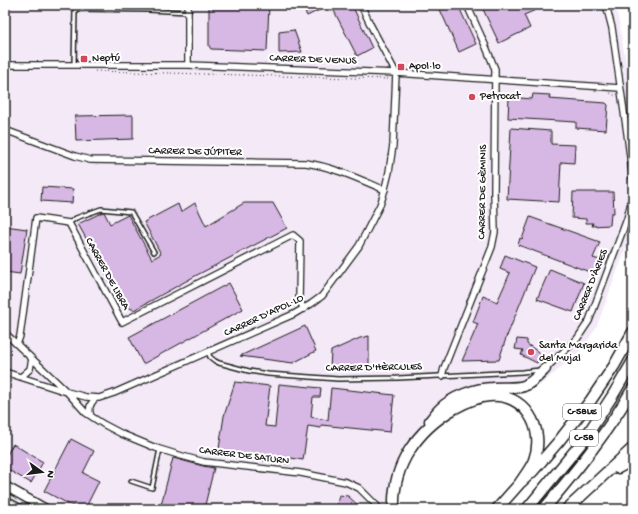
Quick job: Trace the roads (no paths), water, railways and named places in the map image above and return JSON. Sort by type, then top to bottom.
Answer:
[{"type":"highway","name":"C-58LE","points":[[497,509],[559,441],[591,400],[611,372],[633,332]]},
{"type":"highway","name":"C-58","points":[[527,509],[583,440],[613,395],[633,361]]},
{"type":"highway","points":[[419,438],[425,427],[440,409],[450,401],[468,392],[484,388],[515,388],[524,386],[545,369]]},
{"type":"highway","name":"C-58","points":[[544,509],[594,447],[626,401],[633,388]]},
{"type":"highway","points":[[394,509],[394,491],[399,472],[404,459],[412,446],[436,421],[447,413],[479,397],[500,396],[512,399],[521,404],[531,417],[536,432],[537,450],[534,460],[520,483]]},
{"type":"highway","points":[[567,509],[633,448]]},
{"type":"highway","points":[[599,480],[622,465],[633,460]]},
{"type":"main road","points":[[5,486],[46,509]]},
{"type":"main road","points":[[5,493],[35,509]]},
{"type":"main road","points":[[5,501],[20,509]]},
{"type":"street","points":[[188,5],[188,65]]},
{"type":"street","name":"CARRER D'APOL·LO","points":[[67,392],[86,397],[106,397],[294,314],[304,309],[322,296],[359,246],[375,214],[385,190],[390,172],[393,145],[396,73],[361,5]]},
{"type":"street","name":"CARRER DE GÈMINIS","points":[[442,376],[490,253],[494,240],[495,228],[495,69],[467,5]]},
{"type":"street","points":[[606,5],[612,28],[633,181]]},
{"type":"street","name":"CARRER DE VENUS","points":[[5,65],[188,65],[396,73],[620,88]]},
{"type":"street","name":"CARRER DE JÚPITER","points":[[5,130],[75,156],[90,160],[306,163],[332,169],[385,190]]},
{"type":"street","name":"CARRER D'ÀRIES","points":[[545,369],[577,339],[588,321],[627,219],[633,194]]},
{"type":"street","points":[[17,344],[20,336],[36,218],[68,223]]},
{"type":"street","name":"CARRER DE LIBRA","points":[[68,223],[122,322],[293,235],[300,241],[299,300],[304,309]]},
{"type":"street","points":[[5,333],[67,392]]},
{"type":"street","points":[[21,377],[30,369],[32,359]]},
{"type":"street","name":"CARRER DE SATURN","points":[[5,372],[67,392],[86,413],[137,441],[204,462],[301,473],[346,482],[359,488],[377,506],[378,509]]},
{"type":"street","points":[[91,416],[90,407],[96,398]]},
{"type":"lane","points":[[148,10],[149,5]]},
{"type":"lane","points":[[74,65],[75,9],[188,12]]},
{"type":"lane","points":[[68,223],[76,218],[101,209],[131,212],[154,252]]},
{"type":"lane","name":"CARRER D'HÈRCULES","points":[[208,352],[210,357],[215,361],[236,368],[268,374],[338,379],[442,376],[522,372],[545,369]]},
{"type":"lane","points":[[131,481],[152,488],[160,449]]},
{"type":"place","name":"Neptú","points":[[84,59]]},
{"type":"place","name":"Apol·lo","points":[[401,67]]},
{"type":"place","name":"Petrocat","points":[[472,97]]},
{"type":"place","name":"Santa Margarida del Mujal","points":[[531,352]]}]
